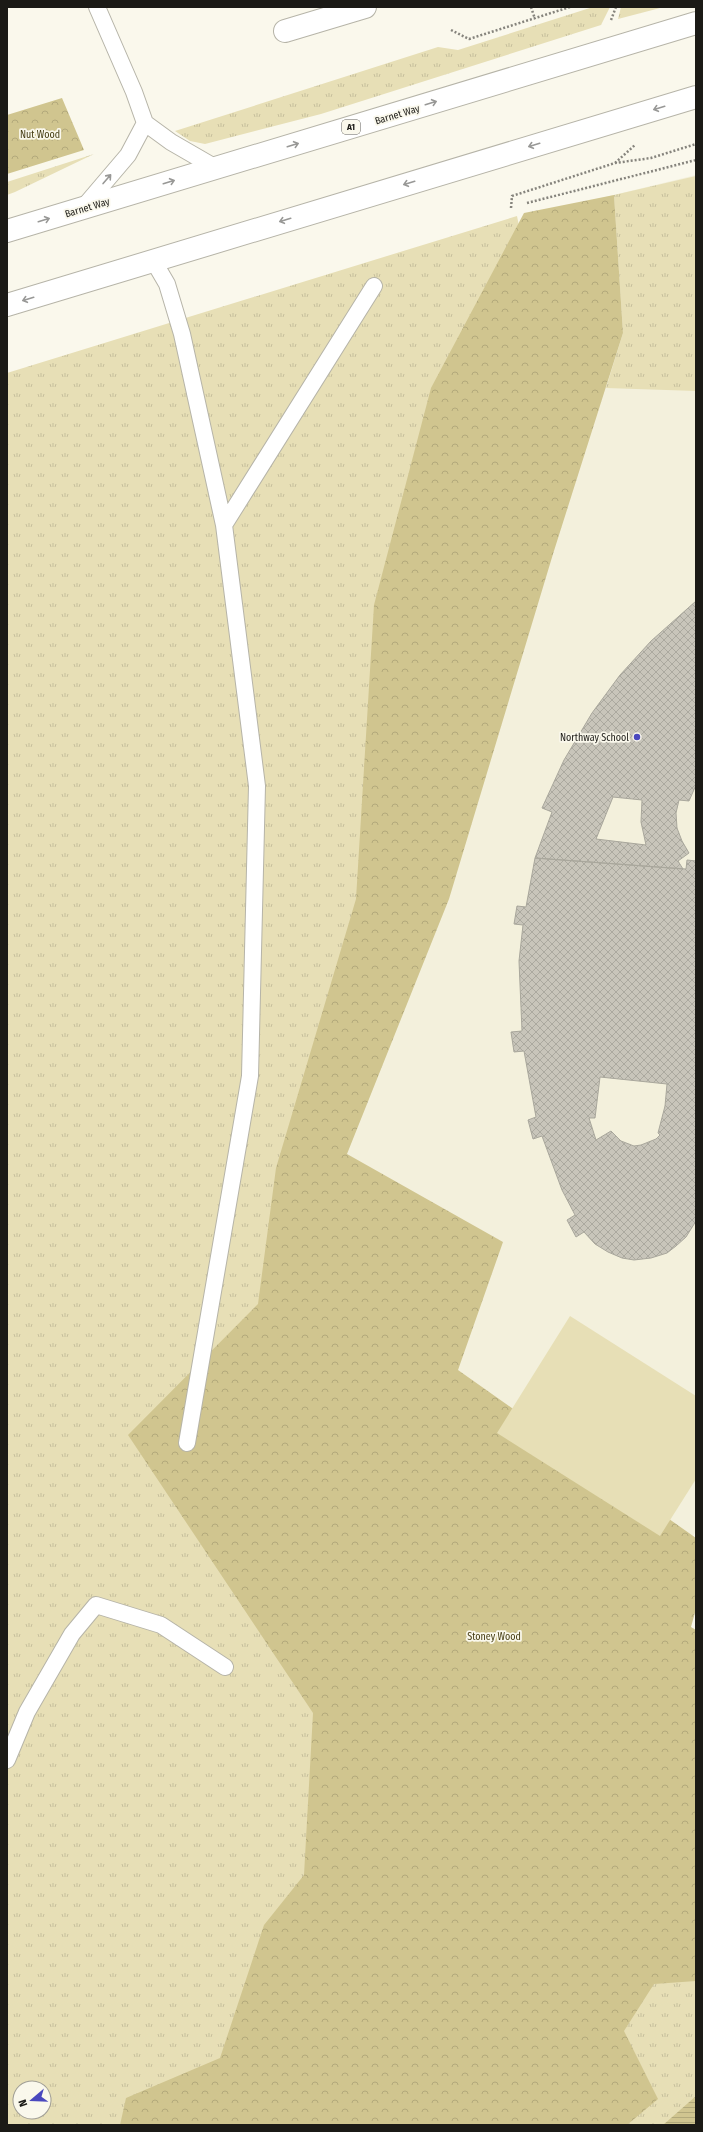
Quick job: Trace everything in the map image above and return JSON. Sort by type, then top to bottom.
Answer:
[{"type":"main road","points":[[285,31],[366,7]]},
{"type":"main road","name":"Barnet Way","points":[[7,232],[696,24]]},
{"type":"main road","points":[[7,305],[696,97]]},
{"type":"lane","points":[[98,7],[145,122],[171,142],[216,168]]},
{"type":"lane","points":[[82,209],[128,155],[145,122]]},
{"type":"lane","points":[[153,260],[167,284],[182,334],[224,525],[257,786],[250,1076],[187,1443]]},
{"type":"lane","points":[[224,525],[374,286]]},
{"type":"lane","points":[[7,1760],[27,1712],[68,1640],[96,1605],[161,1625],[225,1667]]},
{"type":"path","points":[[531,7],[535,18]]},
{"type":"path","points":[[451,30],[469,39],[570,7]]},
{"type":"path","points":[[511,208],[512,196],[615,163],[651,158],[696,144]]},
{"type":"path","points":[[527,204],[696,160]]},
{"type":"shaded area","points":[[696,175],[696,1531],[680,1558],[435,1405],[329,1179],[527,216]]},
{"type":"shaded area","points":[[696,2096],[696,2125],[663,2125]]},
{"type":"green space","points":[[593,7],[610,7],[601,25],[321,114],[205,144],[190,141],[175,131],[438,47],[458,50]]},
{"type":"green space","points":[[621,7],[664,7],[618,19]]},
{"type":"green space","name":"Nut Wood","points":[[62,98],[84,150],[7,174],[7,115]]},
{"type":"green space","points":[[94,154],[15,192],[7,195],[7,182]]},
{"type":"green space","points":[[696,176],[696,391],[606,388],[623,333],[614,195]]},
{"type":"green space","name":"Stoney Wood","points":[[614,195],[623,333],[553,554],[449,899],[347,1154],[503,1242],[458,1370],[696,1538],[696,1609],[691,1627],[696,1630],[696,1981],[654,1984],[624,2031],[658,2099],[627,2125],[120,2125],[126,2098],[220,2058],[264,1925],[304,1875],[313,1713],[128,1435],[258,1304],[276,1168],[356,899],[374,605],[431,388],[524,213]]},
{"type":"green space","points":[[517,216],[520,231],[329,1178],[499,1240],[430,1406],[696,1863],[696,2125],[7,2125],[7,373]]},
{"type":"green space","points":[[570,1316],[696,1396],[696,1479],[660,1536],[497,1433]]},
{"type":"building","name":"Northway School","points":[[696,601],[696,785],[689,801],[679,800],[676,813],[677,828],[689,853],[678,861],[683,869],[535,858],[552,812],[542,808],[564,760],[592,713],[620,675],[651,641]],"holes":[[[613,797],[642,800],[641,822],[646,845],[596,839]]]},
{"type":"building","points":[[535,858],[686,869],[687,860],[696,861],[696,1221],[686,1237],[667,1253],[651,1258],[634,1260],[622,1258],[595,1244],[584,1232],[576,1237],[567,1220],[575,1215],[562,1190],[542,1136],[533,1139],[528,1120],[536,1117],[524,1051],[514,1052],[511,1032],[522,1031],[519,961],[523,925],[514,924],[517,906],[526,907]],"holes":[[[600,1077],[667,1084],[665,1106],[658,1133],[660,1135],[656,1139],[634,1146],[621,1141],[611,1131],[596,1140],[589,1118],[595,1118]]]},
{"type":"place","name":"Northway School","points":[[637,737]]}]
